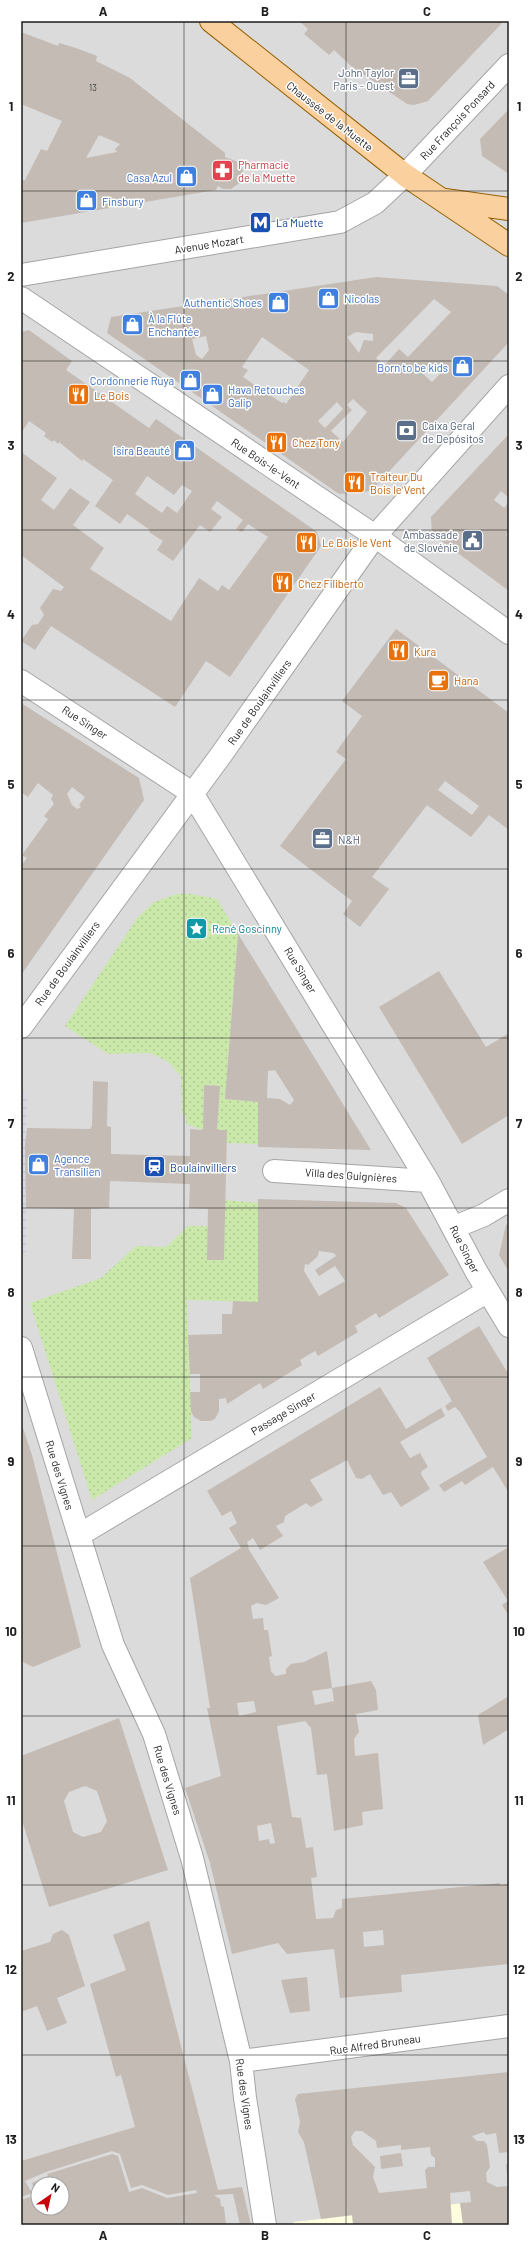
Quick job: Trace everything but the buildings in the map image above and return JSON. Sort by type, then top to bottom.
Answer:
[{"type":"main road","name":"Chaussée de la Muette","points":[[213,24],[405,175],[509,245]]},
{"type":"main road","name":"Chaussée de la Muette","points":[[439,199],[509,209]]},
{"type":"street","name":"Rue François Ponsard","points":[[405,175],[509,65]]},
{"type":"street","name":"Avenue Mozart","points":[[21,275],[340,222],[375,203],[405,175]]},
{"type":"street","name":"Rue Bois-le-Vent","points":[[21,298],[376,536],[509,633]]},
{"type":"street","name":"Rue de Boulainvilliers","points":[[21,1027],[192,793],[376,536],[509,386]]},
{"type":"street","name":"Rue Singer","points":[[21,681],[192,793],[428,1181],[488,1291],[509,1326]]},
{"type":"street","name":"Villa des Guignières","points":[[274,1170],[428,1181]]},
{"type":"street","points":[[454,1228],[484,1215],[509,1200]]},
{"type":"street","name":"Passage Singer","points":[[79,1535],[488,1291]]},
{"type":"street","name":"Rue des Vignes","points":[[21,1348],[113,1645],[154,1734],[190,1850],[241,2061],[245,2098],[265,2225]]},
{"type":"street","name":"Rue Alfred Bruneau","points":[[241,2061],[509,2026]]},
{"type":"shaded area","points":[[21,21],[509,21],[509,2225],[21,2225]]},
{"type":"shaded area","points":[[21,1091],[27,1094],[25,1145],[26,1252],[21,1252]]},
{"type":"shaded area","points":[[509,2198],[509,2225],[294,2225],[293,2222]]},
{"type":"green space","points":[[177,894],[191,894],[217,899],[238,934],[225,1099],[258,1102],[258,1144],[226,1143],[217,1130],[220,1086],[204,1085],[203,1130],[186,1124],[186,1117],[182,1112],[181,1076],[167,1061],[150,1053],[108,1054],[65,1026],[138,917],[154,902]]},
{"type":"green space","points":[[225,1200],[258,1203],[258,1302],[187,1300],[192,1438],[92,1500],[30,1303],[101,1278],[136,1246],[166,1247],[188,1226],[208,1226],[207,1260],[224,1260]]},
{"type":"place","name":"John Taylor Paris - Ouest","points":[[409,78]]},
{"type":"place","name":"Pharmacie de la Muette","points":[[223,170]]},
{"type":"place","name":"Casa Azul","points":[[187,177]]},
{"type":"place","name":"Finsbury","points":[[86,201]]},
{"type":"place","name":"La Muette","points":[[261,222]]},
{"type":"place","name":"Nicolas","points":[[328,298]]},
{"type":"place","name":"Authentic Shoes","points":[[278,302]]},
{"type":"place","name":"À la Flûte Enchantée","points":[[132,324]]},
{"type":"place","name":"Born to be kids","points":[[463,367]]},
{"type":"place","name":"Cordonnerie Ruya","points":[[190,380]]},
{"type":"place","name":"Le Bois","points":[[79,395]]},
{"type":"place","name":"Hava Retouches Galip","points":[[213,395]]},
{"type":"place","name":"Caixa Geral de Depósitos","points":[[407,431]]},
{"type":"place","name":"Chez Tony","points":[[277,442]]},
{"type":"place","name":"Isira Beauté","points":[[185,450]]},
{"type":"place","name":"Traiteur Du Bois le Vent","points":[[354,482]]},
{"type":"place","name":"Ambassade de Slovénie","points":[[473,540]]},
{"type":"place","name":"Le Bois le Vent","points":[[307,542]]},
{"type":"place","name":"Chez Filiberto","points":[[283,583]]},
{"type":"place","name":"Kura","points":[[398,651]]},
{"type":"place","name":"Hana","points":[[438,680]]},
{"type":"place","name":"N&H","points":[[322,839]]},
{"type":"place","name":"René Goscinny","points":[[197,928]]},
{"type":"place","name":"Agence Transilien","points":[[39,1164]]},
{"type":"place","name":"Boulainvilliers","points":[[154,1167]]}]
